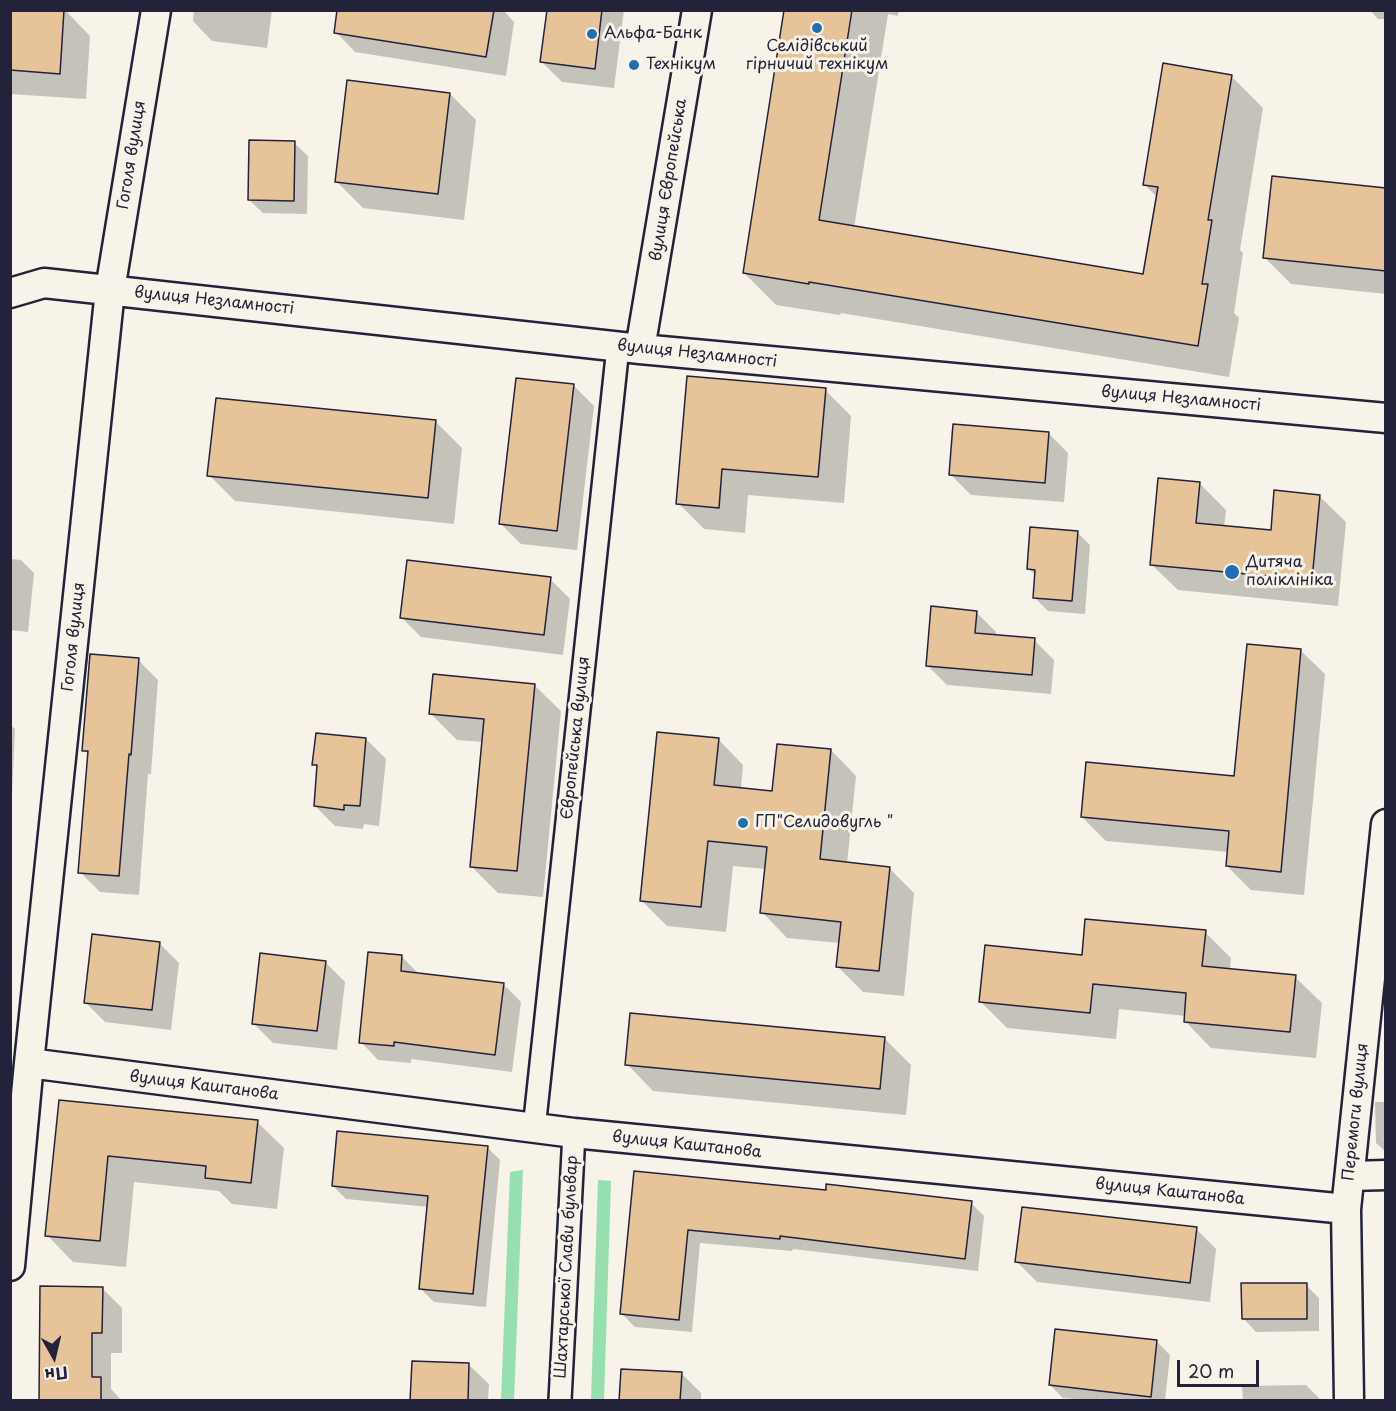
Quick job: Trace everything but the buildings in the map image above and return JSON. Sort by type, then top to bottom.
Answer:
[{"type":"street","name":"Гоголя вулиця","points":[[10,1266],[110,290],[156,10]]},
{"type":"street","name":"вулиця Європейська","points":[[629,348],[697,10]]},
{"type":"street","name":"вулиця Незламності","points":[[10,293],[44,283],[629,348],[1386,418]]},
{"type":"street","name":"Європейська вулиця","points":[[534,1129],[629,348]]},
{"type":"street","name":"Перемоги вулиця","points":[[1349,1401],[1346,1209],[1386,824]]},
{"type":"street","name":"вулиця Каштанова","points":[[29,1063],[534,1129],[1346,1209]]},
{"type":"street","name":"Шахтарської Слави бульвар","points":[[560,1401],[574,1133]]},
{"type":"street","points":[[1350,1176],[1386,1175]]},
{"type":"green space","points":[[523,1170],[514,1400],[501,1400],[510,1172]]},
{"type":"green space","points":[[598,1180],[611,1181],[604,1400],[591,1400]]},
{"type":"place","name":"Селідівський гірничий технікум","points":[[817,28]]},
{"type":"place","name":"Альфа-Банк","points":[[592,34]]},
{"type":"place","name":"Технікум","points":[[634,65]]},
{"type":"place","name":"Дитяча поліклініка","points":[[1232,572]]},
{"type":"place","name":"ГП\"Селидовугль \"","points":[[743,823]]}]
